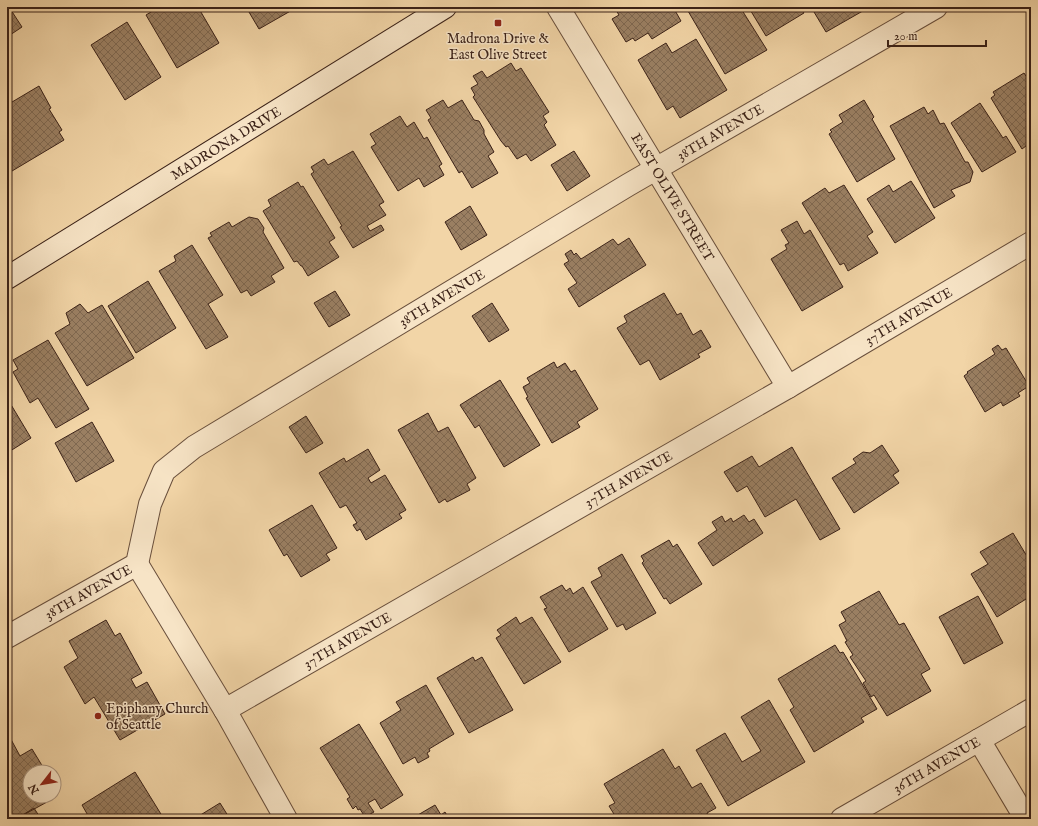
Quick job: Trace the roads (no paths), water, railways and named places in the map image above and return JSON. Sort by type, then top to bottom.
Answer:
[{"type":"street","name":"MADRONA DRIVE","points":[[7,278],[444,7]]},
{"type":"street","name":"EAST OLIVE STREET","points":[[558,7],[788,387]]},
{"type":"street","name":"38TH AVENUE","points":[[7,637],[137,564],[150,504],[164,471],[194,447],[236,419],[655,169],[936,7]]},
{"type":"street","name":"37TH AVENUE","points":[[225,710],[788,387],[1031,243]]},
{"type":"street","points":[[137,564],[225,710],[286,819]]},
{"type":"street","name":"36TH AVENUE","points":[[842,819],[1031,710]]},
{"type":"street","points":[[979,740],[1026,819]]},
{"type":"place","name":"Madrona Drive & East Olive Street","points":[[498,23]]},
{"type":"place","name":"Epiphany Church of Seattle","points":[[98,716]]}]
